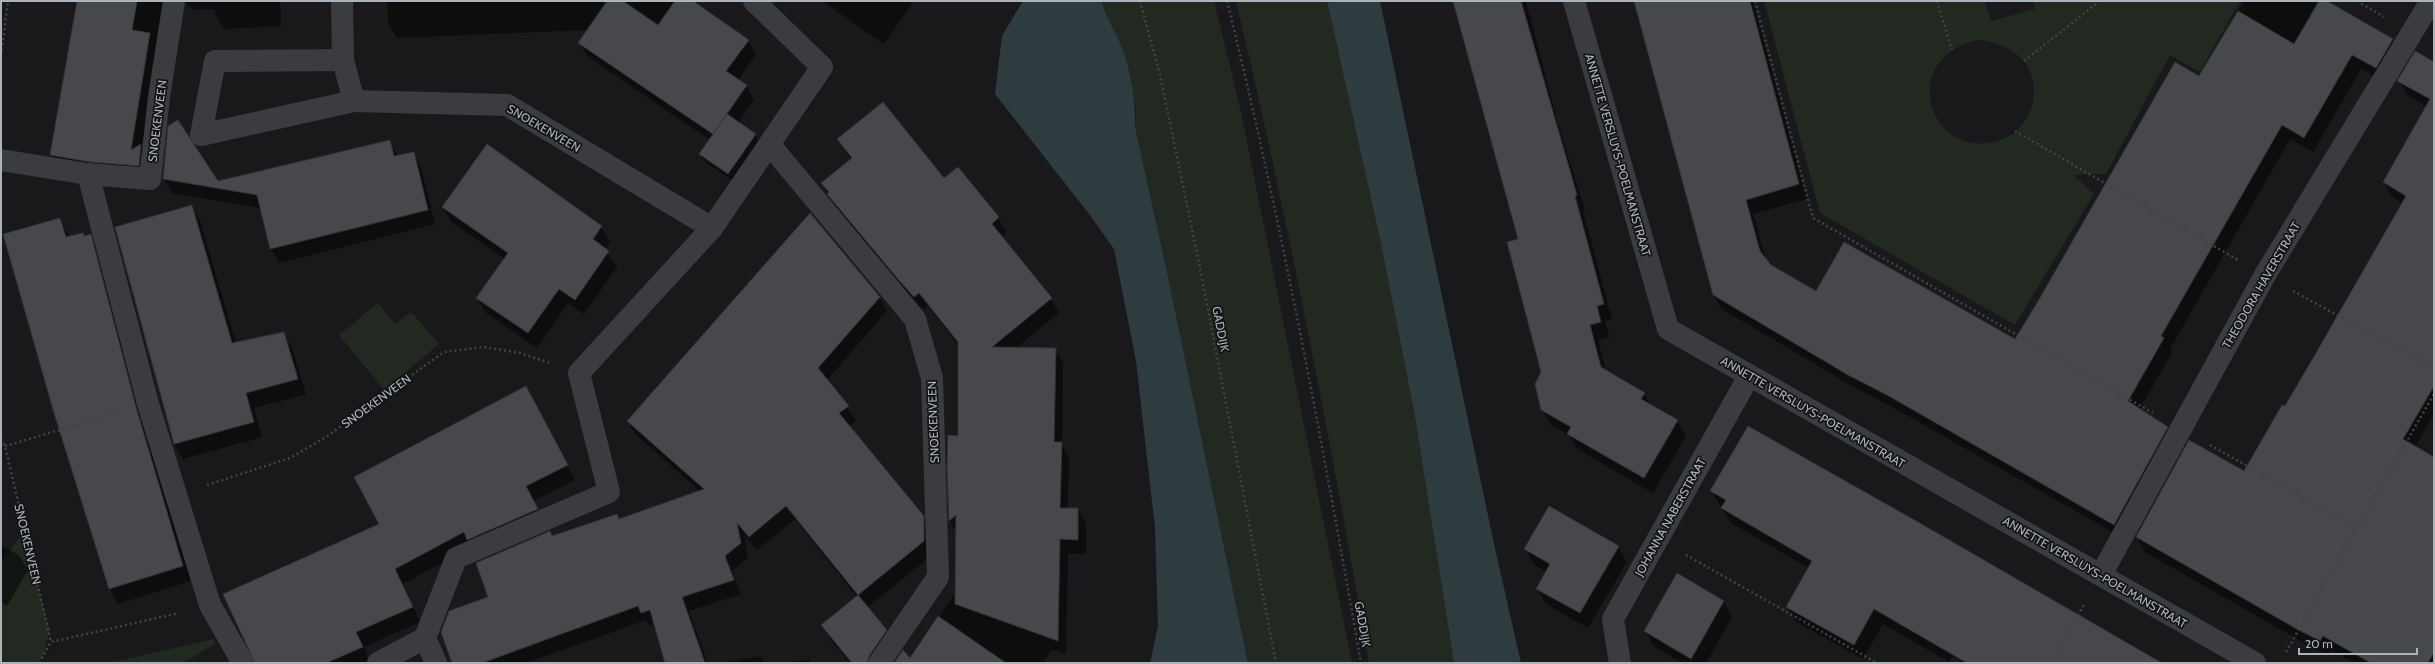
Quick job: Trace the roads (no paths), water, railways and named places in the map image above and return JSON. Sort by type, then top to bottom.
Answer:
[{"type":"street","name":"SNOEKENVEEN","points":[[1,160],[88,174],[150,179],[159,97],[174,1]]},
{"type":"street","points":[[342,1],[343,60],[354,101]]},
{"type":"street","points":[[378,663],[425,638],[456,558],[609,492],[579,373],[712,228],[822,67],[754,1]]},
{"type":"street","name":"ANNETTE VERSLUYS-POELMANSTRAAT","points":[[1574,1],[1668,329],[2255,663]]},
{"type":"street","name":"THEODORA HAVERSTRAAT","points":[[2101,575],[2265,275],[2431,1]]},
{"type":"street","name":"SNOEKENVEEN","points":[[343,60],[215,61],[201,135],[354,101],[507,105],[712,228]]},
{"type":"street","name":"SNOEKENVEEN","points":[[770,145],[915,319],[932,378],[938,577],[879,663]]},
{"type":"street","points":[[88,174],[148,404],[210,605],[243,663]]},
{"type":"street","name":"JOHANNA NABERSTRAAT","points":[[1620,663],[1613,619],[1749,376]]},
{"type":"street","points":[[425,638],[436,663]]}]
